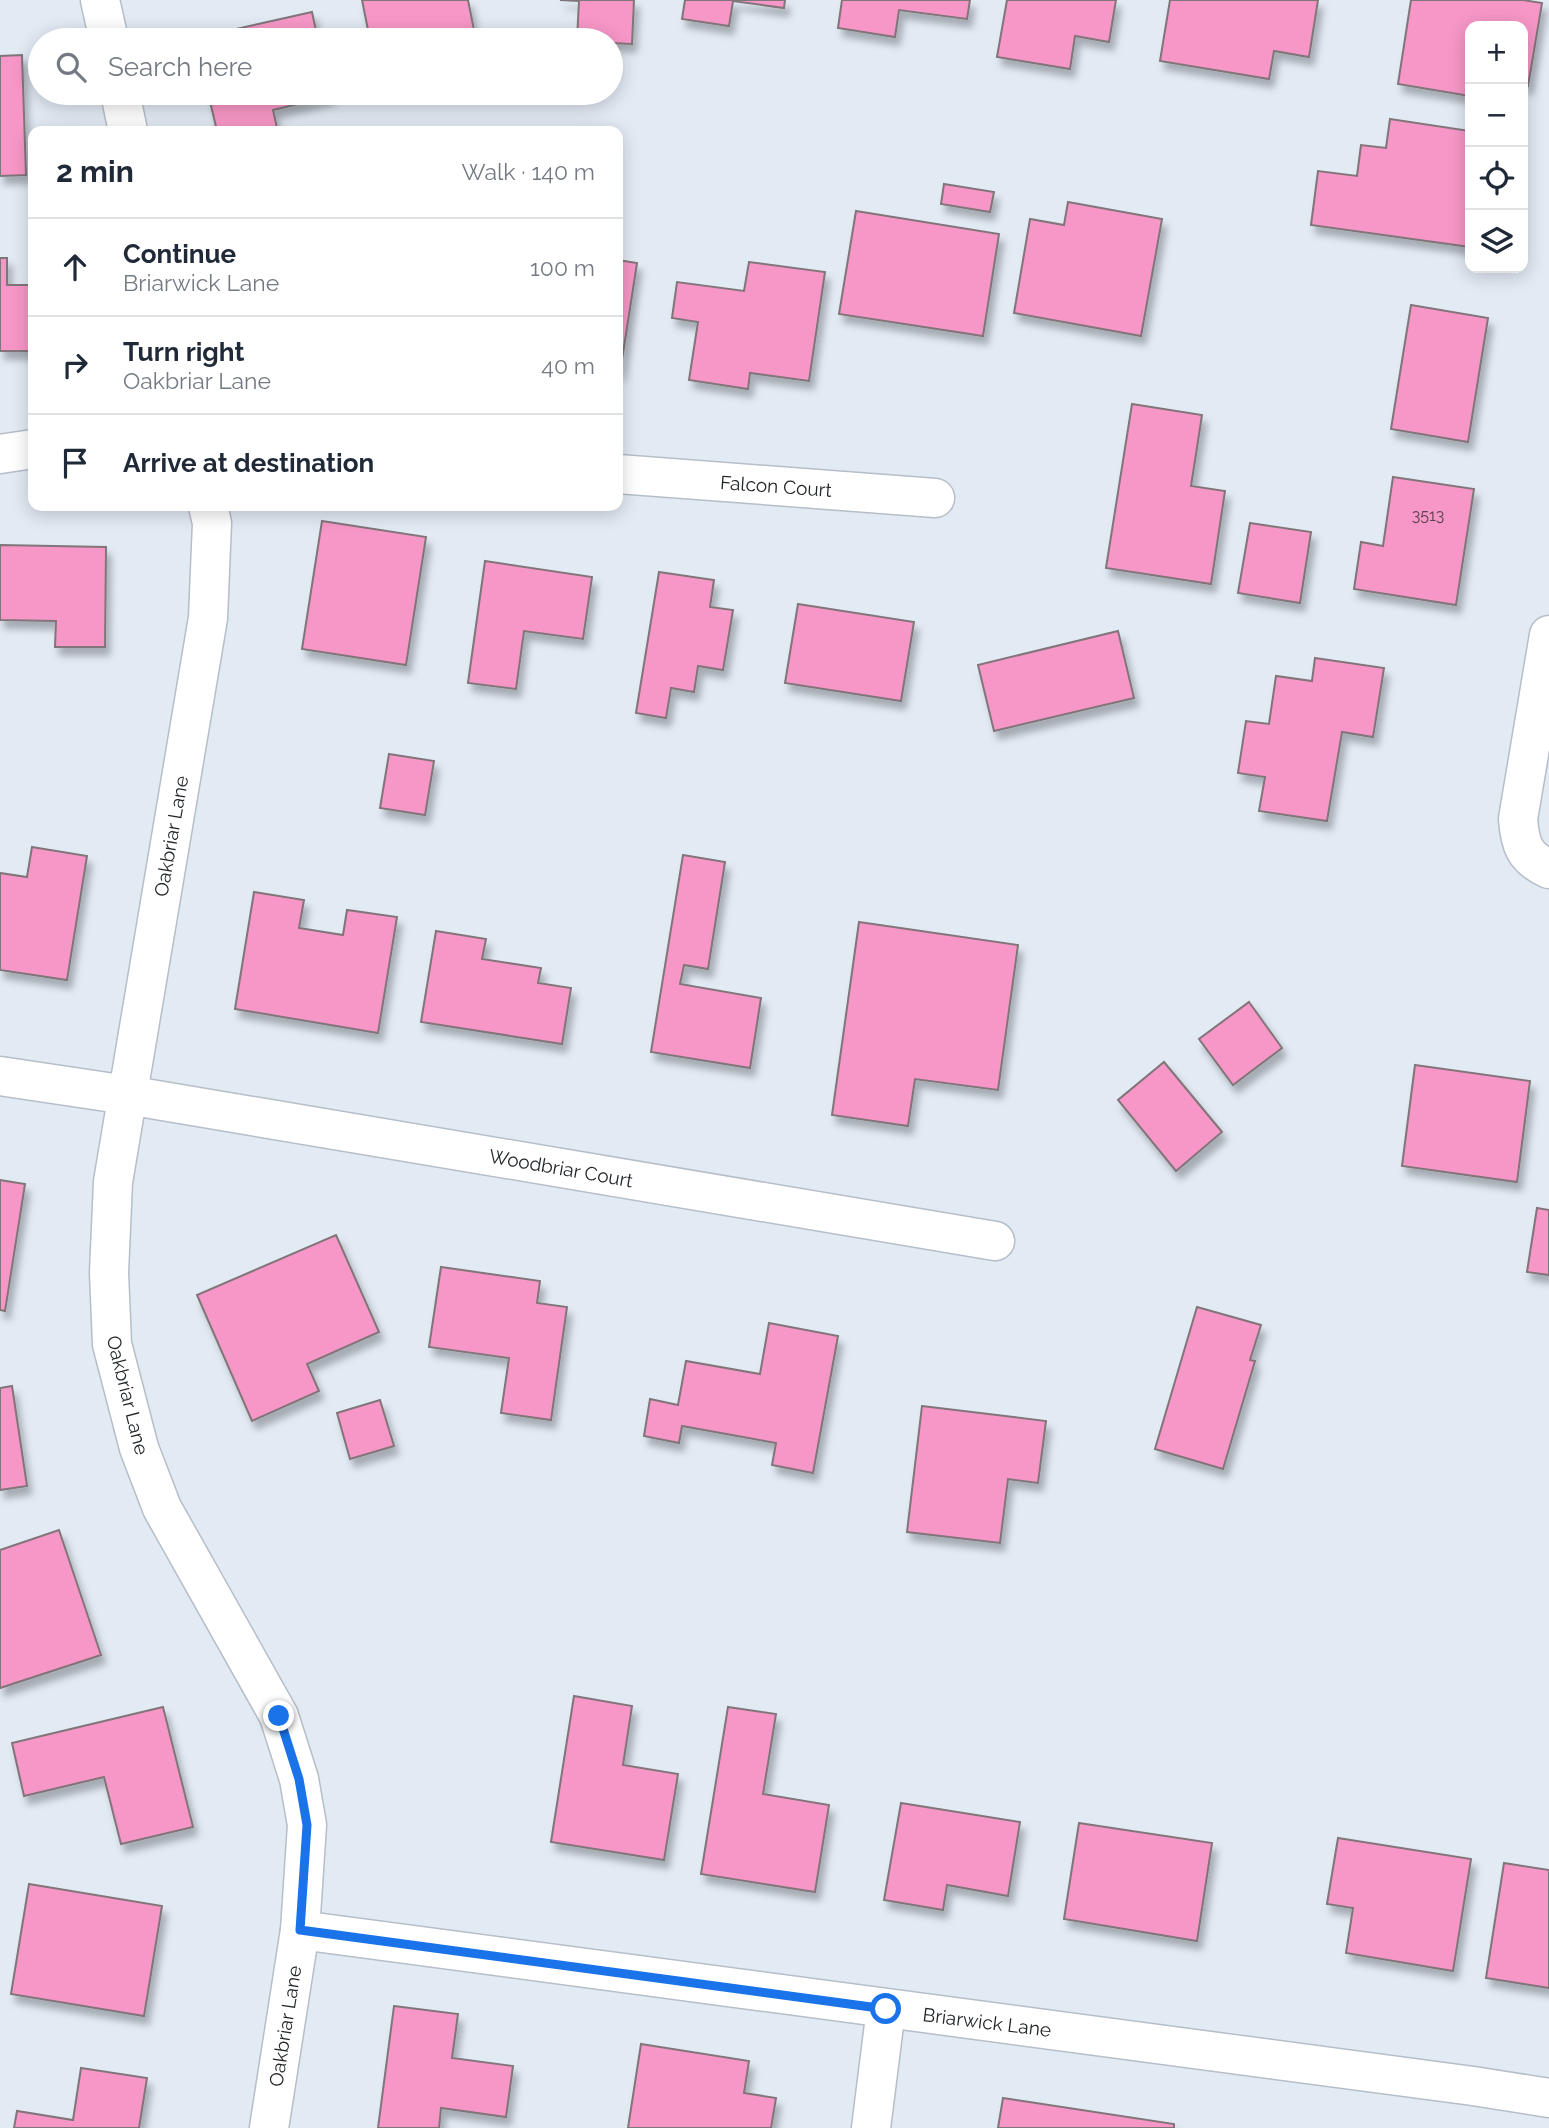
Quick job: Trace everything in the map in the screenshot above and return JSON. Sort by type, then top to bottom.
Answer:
[{"type":"street","points":[[100,0],[106,28]]},
{"type":"street","points":[[123,105],[127,126]]},
{"type":"street","points":[[0,454],[28,450]]},
{"type":"street","name":"Falcon Court","points":[[623,474],[935,498]]},
{"type":"street","name":"Oakbriar Lane","points":[[209,511],[212,523],[208,618],[113,1182],[109,1273],[112,1344],[139,1448],[162,1508],[279,1716],[299,1779],[307,1825],[300,1930],[270,2128]]},
{"type":"street","points":[[1549,635],[1518,819],[1521,846],[1537,864],[1549,869]]},
{"type":"street","name":"Woodbriar Court","points":[[0,1076],[995,1241]]},
{"type":"street","name":"Briarwick Lane","points":[[300,1930],[1549,2098]]},
{"type":"street","points":[[871,2128],[886,2009]]},
{"type":"building","points":[[362,0],[468,0],[474,28],[368,28]]},
{"type":"building","points":[[560,0],[634,0],[632,44],[623,44],[623,28],[578,28],[579,1]]},
{"type":"building","points":[[685,0],[785,0],[784,8],[733,1],[729,26],[682,19]]},
{"type":"building","points":[[842,0],[970,0],[967,19],[899,10],[895,37],[838,28]]},
{"type":"building","points":[[1007,0],[1116,0],[1109,42],[1075,36],[1070,69],[997,57]]},
{"type":"building","points":[[1170,0],[1318,0],[1309,57],[1274,51],[1269,79],[1160,61]]},
{"type":"building","points":[[1411,0],[1523,0],[1542,3],[1528,86],[1528,21],[1465,21],[1465,95],[1398,84]]},
{"type":"building","points":[[312,12],[315,28],[241,28]]},
{"type":"building","points":[[22,55],[26,175],[0,176],[0,56]]},
{"type":"building","points":[[211,105],[294,105],[273,110],[277,126],[216,126]]},
{"type":"building","points":[[1390,119],[1465,130],[1465,246],[1311,225],[1318,171],[1357,176],[1361,145],[1386,148]]},
{"type":"building","points":[[944,184],[994,192],[990,212],[941,204]]},
{"type":"building","points":[[1068,202],[1162,219],[1141,336],[1014,313],[1030,219],[1064,225]]},
{"type":"building","points":[[856,211],[999,234],[983,336],[839,314]]},
{"type":"building","points":[[0,258],[7,258],[7,285],[28,285],[28,351],[0,351]]},
{"type":"building","points":[[623,261],[637,263],[623,354]]},
{"type":"building","points":[[749,262],[825,272],[809,381],[750,373],[748,389],[689,380],[698,322],[672,318],[677,282],[744,291]]},
{"type":"building","points":[[1411,305],[1488,318],[1468,442],[1391,429]]},
{"type":"building","points":[[1132,404],[1202,415],[1191,486],[1225,491],[1211,584],[1106,568]]},
{"type":"building","points":[[1393,477],[1474,489],[1456,605],[1354,589],[1361,542],[1383,546]]},
{"type":"building","points":[[322,521],[426,537],[406,665],[302,649]]},
{"type":"building","points":[[1250,523],[1311,532],[1300,603],[1238,593]]},
{"type":"building","points":[[0,545],[106,547],[105,647],[55,647],[56,621],[0,620]]},
{"type":"building","points":[[485,561],[592,577],[583,639],[524,631],[516,689],[468,683]]},
{"type":"building","points":[[659,572],[714,580],[710,607],[733,610],[723,670],[698,666],[694,692],[671,688],[666,718],[636,713]]},
{"type":"building","points":[[798,604],[914,622],[901,701],[785,683]]},
{"type":"building","points":[[1118,631],[1134,698],[994,731],[978,665]]},
{"type":"building","points":[[1315,658],[1384,668],[1373,737],[1342,732],[1327,821],[1259,811],[1265,777],[1238,773],[1246,721],[1269,724],[1276,676],[1312,681]]},
{"type":"building","points":[[389,754],[434,761],[425,815],[380,808]]},
{"type":"building","points":[[32,847],[87,856],[67,980],[0,970],[0,873],[27,877]]},
{"type":"building","points":[[683,855],[725,862],[708,969],[684,965],[680,984],[761,998],[750,1068],[651,1052]]},
{"type":"building","points":[[254,892],[304,900],[299,928],[343,935],[347,910],[397,917],[378,1033],[235,1009]]},
{"type":"building","points":[[859,922],[1018,945],[998,1090],[915,1079],[908,1126],[832,1115]]},
{"type":"building","points":[[436,931],[486,939],[482,959],[541,968],[538,983],[571,988],[562,1044],[421,1022]]},
{"type":"building","points":[[1249,1002],[1282,1048],[1233,1085],[1199,1039]]},
{"type":"building","points":[[1164,1062],[1222,1132],[1176,1171],[1118,1100]]},
{"type":"building","points":[[1415,1065],[1530,1081],[1517,1182],[1402,1166]]},
{"type":"building","points":[[0,1180],[25,1184],[5,1311],[0,1310]]},
{"type":"building","points":[[1537,1208],[1549,1210],[1549,1275],[1527,1272]]},
{"type":"building","points":[[336,1235],[379,1332],[307,1364],[319,1391],[252,1421],[197,1295]]},
{"type":"building","points":[[441,1267],[540,1281],[537,1303],[567,1307],[551,1420],[501,1413],[509,1358],[429,1347]]},
{"type":"building","points":[[1197,1307],[1261,1325],[1250,1360],[1255,1361],[1223,1469],[1155,1449]]},
{"type":"building","points":[[769,1323],[838,1336],[813,1473],[772,1465],[776,1443],[682,1426],[679,1443],[644,1436],[650,1399],[678,1405],[686,1361],[760,1374]]},
{"type":"building","points":[[12,1386],[27,1486],[0,1490],[0,1388]]},
{"type":"building","points":[[380,1400],[394,1446],[350,1459],[337,1413]]},
{"type":"building","points":[[922,1406],[1046,1421],[1038,1483],[1008,1479],[1000,1543],[907,1532]]},
{"type":"building","points":[[59,1530],[101,1655],[0,1688],[0,1550]]},
{"type":"building","points":[[574,1696],[632,1706],[623,1765],[678,1774],[664,1860],[551,1842]]},
{"type":"building","points":[[163,1707],[193,1827],[121,1844],[104,1777],[24,1796],[12,1743]]},
{"type":"building","points":[[728,1707],[776,1714],[763,1794],[829,1805],[815,1892],[701,1874]]},
{"type":"building","points":[[901,1803],[1020,1822],[1008,1896],[947,1885],[943,1910],[884,1900]]},
{"type":"building","points":[[1079,1823],[1212,1843],[1197,1941],[1064,1919]]},
{"type":"building","points":[[1338,1838],[1471,1859],[1453,1971],[1346,1953],[1353,1908],[1327,1904]]},
{"type":"building","points":[[1504,1863],[1549,1870],[1549,1988],[1486,1978]]},
{"type":"building","points":[[29,1884],[162,1906],[144,2016],[11,1994]]},
{"type":"building","points":[[394,2006],[458,2014],[452,2058],[513,2066],[506,2117],[441,2108],[439,2128],[378,2128]]},
{"type":"building","points":[[641,2044],[749,2061],[744,2093],[776,2098],[771,2128],[628,2128]]},
{"type":"building","points":[[81,2068],[147,2078],[139,2128],[14,2128],[17,2111],[73,2120]]},
{"type":"building","points":[[1003,2098],[1174,2124],[1174,2128],[998,2128]]},
{"type":"route","points":[[279,1716],[299,1779],[307,1825],[300,1930],[886,2009]]}]
